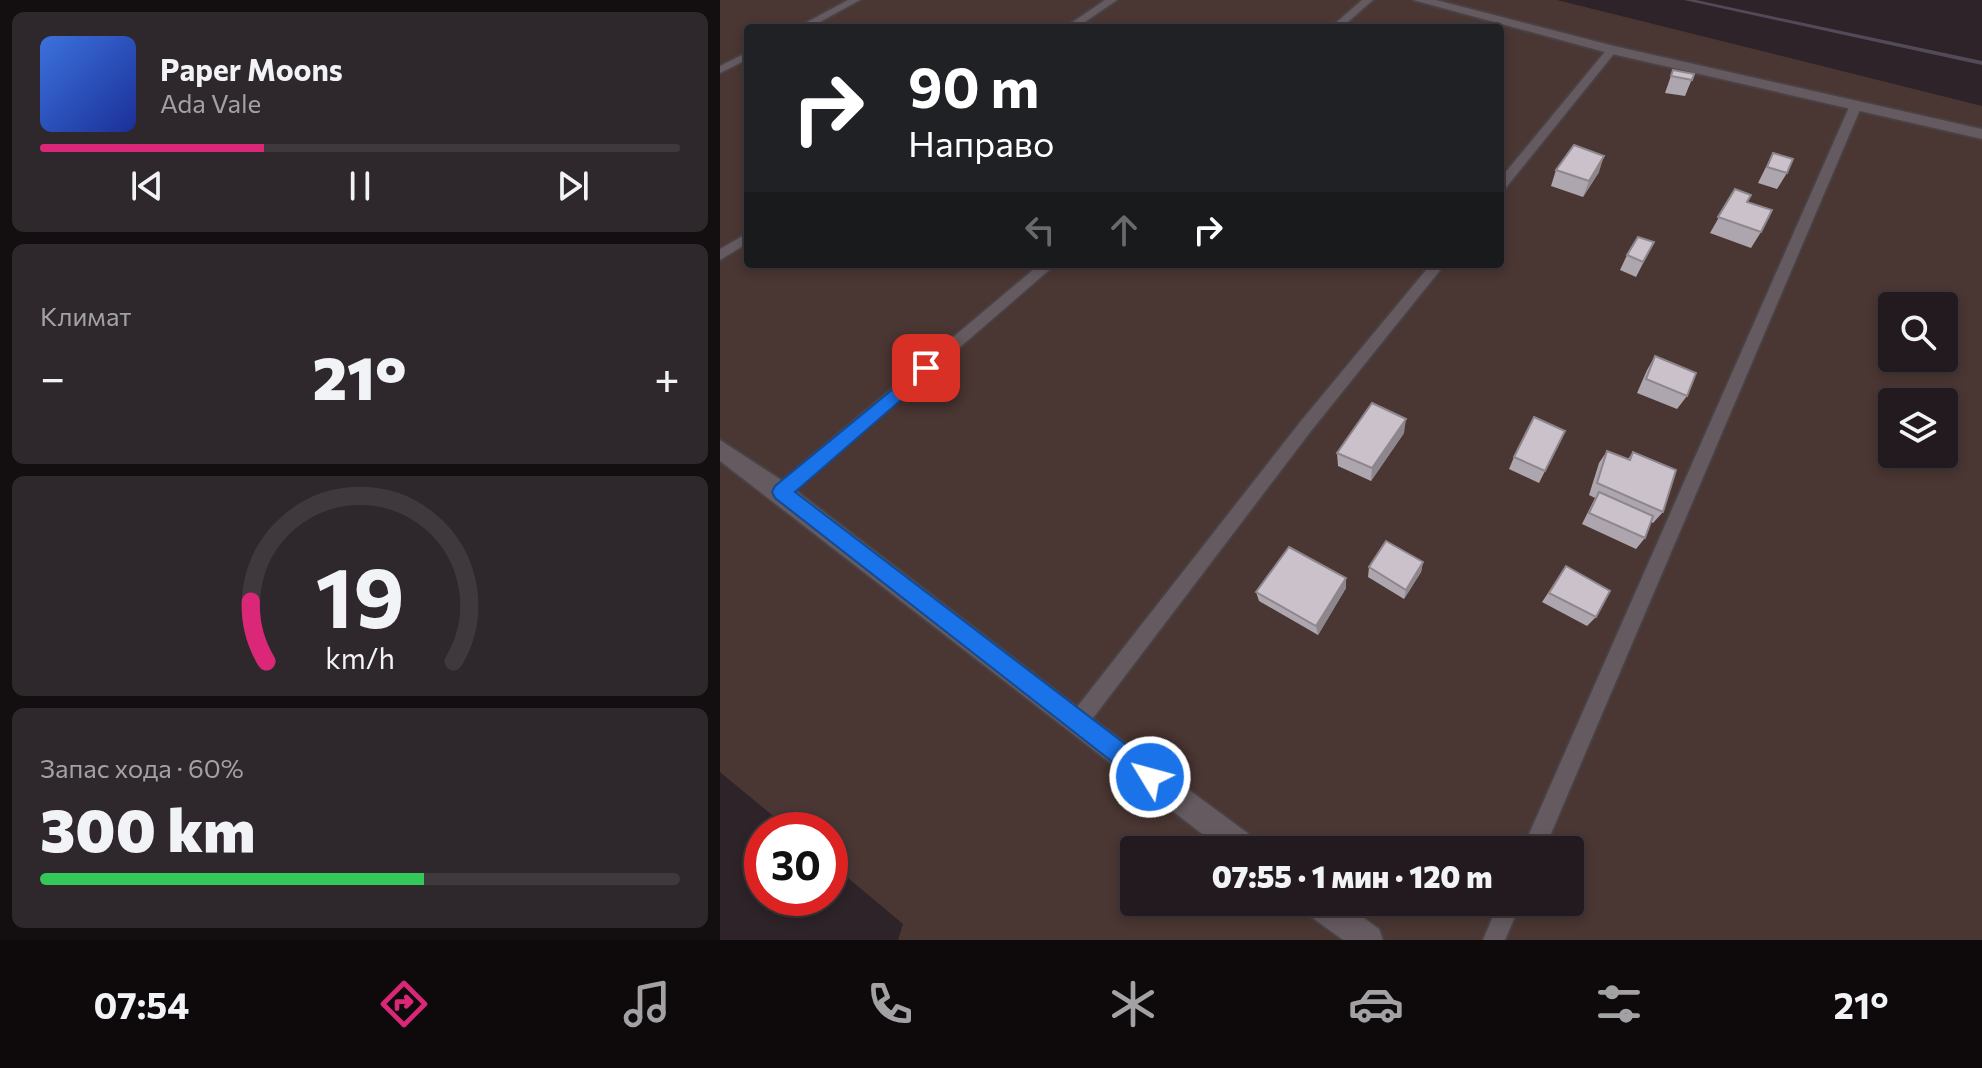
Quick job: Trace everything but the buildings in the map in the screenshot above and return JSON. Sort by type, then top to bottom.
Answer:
[{"type":"street","points":[[1420,0],[1612,50],[1982,134]]},
{"type":"street","points":[[720,449],[781,492],[1077,723],[1228,836]]},
{"type":"street","points":[[1336,916],[1368,940]]},
{"type":"lane","points":[[809,24],[855,0]]},
{"type":"lane","points":[[1075,24],[1112,0]]},
{"type":"lane","points":[[1340,24],[1368,0]]},
{"type":"lane","points":[[1504,182],[1612,50]]},
{"type":"lane","points":[[720,70],[744,57]]},
{"type":"lane","points":[[1539,836],[1856,105]]},
{"type":"lane","points":[[720,255],[744,240]]},
{"type":"lane","points":[[781,492],[1044,268]]},
{"type":"lane","points":[[1077,723],[1306,426],[1435,268]]},
{"type":"lane","points":[[1494,940],[1504,916]]},
{"type":"shaded area","points":[[720,0],[1557,0],[1982,106],[1982,940],[898,940],[903,924],[848,878],[848,812],[768,812],[720,772]]},
{"type":"waterway","points":[[1687,0],[1982,63]]},
{"type":"route","points":[[926,368],[781,492],[1150,777]]}]
